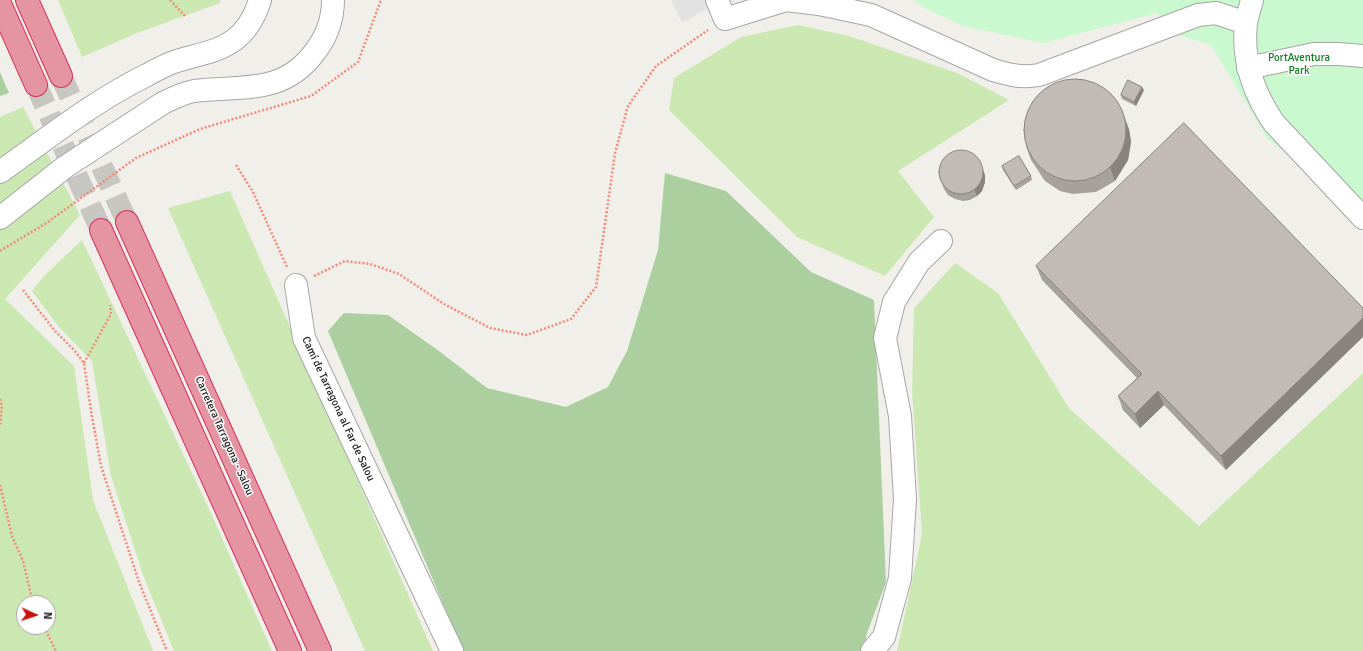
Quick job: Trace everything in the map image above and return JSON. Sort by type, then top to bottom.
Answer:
[{"type":"highway","points":[[27,0],[61,76]]},
{"type":"highway","points":[[0,4],[36,85]]},
{"type":"highway","name":"Carretera Tarragona - Salou","points":[[127,222],[320,651]]},
{"type":"highway","points":[[101,230],[290,651]]},
{"type":"street","points":[[0,172],[98,102],[118,90],[176,61],[225,46],[233,41],[251,22],[256,14],[260,0]]},
{"type":"street","points":[[0,218],[65,167],[176,96],[193,91],[252,88],[276,82],[296,71],[311,57],[322,43],[330,22],[333,0]]},
{"type":"street","points":[[721,9],[786,0],[819,4],[871,15],[993,70],[1008,75],[1025,77],[1038,75],[1198,15],[1216,13],[1246,23]]},
{"type":"street","points":[[1252,0],[1246,23],[1246,53],[1248,68],[1254,87],[1263,107],[1274,123],[1363,218]]},
{"type":"street","points":[[1248,68],[1314,54],[1363,56]]},
{"type":"street","points":[[872,651],[884,637],[900,578],[905,499],[900,416],[884,338],[894,302],[919,262],[941,241]]},
{"type":"street","name":"Camí de Tarragona al Far de Salou","points":[[296,285],[304,338],[452,651]]},
{"type":"path","points":[[170,0],[185,16]]},
{"type":"path","points":[[0,251],[48,222],[136,158],[200,129],[311,96],[358,62],[380,0]]},
{"type":"path","points":[[236,165],[253,192],[296,285],[345,261],[370,264],[399,274],[444,304],[490,328],[527,335],[571,319],[596,287],[614,153],[628,106],[656,66],[721,9]]},
{"type":"path","points":[[23,290],[55,331],[74,350],[84,363],[101,466],[139,582],[167,651]]},
{"type":"path","points":[[84,363],[111,314],[109,298]]},
{"type":"path","points":[[0,399],[2,406],[0,425]]},
{"type":"path","points":[[0,485],[12,536],[23,561],[31,595]]},
{"type":"path","points":[[48,635],[56,651]]},
{"type":"green space","points":[[58,0],[220,0],[220,3],[137,33],[82,57]]},
{"type":"green space","name":"PortAventura Park","points":[[914,0],[1363,0],[1363,216],[1267,138],[1211,45],[1176,34],[1157,13],[1043,43],[963,26],[919,5]]},
{"type":"green space","points":[[798,25],[849,36],[957,73],[1009,100],[898,171],[934,217],[885,276],[797,237],[669,110],[674,78],[741,37]]},
{"type":"green space","points":[[0,72],[9,93],[0,96]]},
{"type":"green space","points":[[23,107],[80,215],[5,299],[74,366],[93,500],[153,651],[0,651],[0,117]]},
{"type":"green space","points":[[665,173],[726,191],[811,272],[874,300],[886,582],[866,636],[868,651],[463,651],[328,331],[344,313],[388,315],[439,351],[487,388],[566,407],[608,387],[627,351],[658,250]]},
{"type":"green space","points":[[230,191],[433,651],[365,651],[168,208]]},
{"type":"green space","points":[[82,240],[210,511],[272,651],[174,651],[143,575],[111,476],[92,361],[58,326],[32,291],[45,275]]},
{"type":"green space","points":[[955,263],[998,293],[1069,408],[1199,526],[1363,373],[1363,651],[897,651],[922,534],[912,391],[914,308]]},
{"type":"shaded area","points":[[671,0],[722,0],[682,23]]},
{"type":"building","points":[[1075,79],[1094,83],[1111,94],[1122,111],[1126,130],[1122,149],[1111,166],[1094,177],[1075,181],[1056,177],[1039,166],[1028,149],[1024,130],[1028,111],[1039,94],[1056,83]]},
{"type":"building","points":[[1128,80],[1142,87],[1134,102],[1121,95]]},
{"type":"building","points":[[1184,123],[1363,308],[1363,318],[1221,456],[1158,391],[1135,414],[1118,396],[1142,374],[1036,266]]},
{"type":"building","points":[[961,150],[973,154],[979,160],[983,172],[979,184],[973,190],[961,194],[949,190],[943,184],[939,172],[943,160],[949,154]]},
{"type":"building","points":[[1019,156],[1031,176],[1014,186],[1002,166]]},
{"type":"tunnel","points":[[61,76],[127,222]]},
{"type":"tunnel","points":[[36,85],[101,230]]}]
